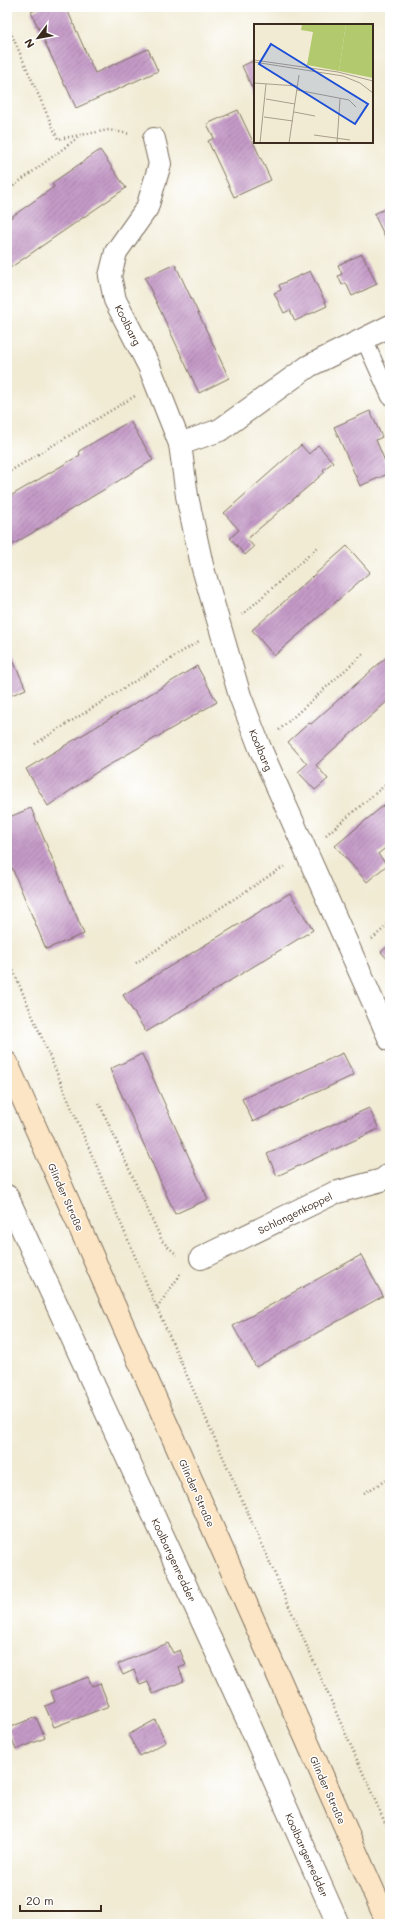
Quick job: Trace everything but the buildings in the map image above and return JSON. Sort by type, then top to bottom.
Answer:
[{"type":"main road","name":"Glinder Straße","points":[[7,1063],[388,1924]]},
{"type":"street","name":"Koolbarg","points":[[154,139],[160,164],[147,208],[116,252],[110,276],[115,300],[149,366],[180,444],[192,519],[202,565],[240,696],[260,748],[390,1040]]},
{"type":"street","points":[[180,444],[220,430],[308,366],[390,326]]},
{"type":"street","name":"Schlangenkoppel","points":[[192,1259],[334,1194],[387,1183]]},
{"type":"street","name":"Koolbargenredder","points":[[7,1196],[237,1698],[338,1924]]},
{"type":"lane","points":[[364,339],[390,397]]},
{"type":"path","points":[[7,24],[58,139],[109,130],[154,139]]},
{"type":"path","points":[[7,191],[82,135]]},
{"type":"path","points":[[7,473],[156,384]]},
{"type":"path","points":[[35,744],[220,631],[318,547]]},
{"type":"path","points":[[260,748],[364,652]]},
{"type":"path","points":[[136,963],[306,852],[390,781]]},
{"type":"path","points":[[7,956],[157,1308],[390,1834]]},
{"type":"path","points":[[99,1103],[162,1240],[192,1259]]},
{"type":"path","points":[[157,1308],[182,1271]]},
{"type":"path","points":[[364,1493],[390,1478]]}]
